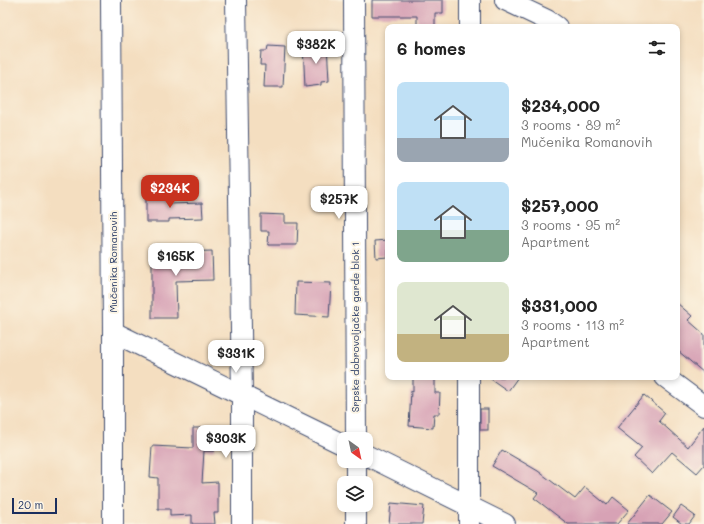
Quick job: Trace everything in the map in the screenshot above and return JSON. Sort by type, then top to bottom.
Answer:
[{"type":"street","name":"Mučenika Romanovih","points":[[111,0],[113,524]]},
{"type":"street","points":[[236,0],[242,395],[242,524]]},
{"type":"street","name":"Srpske dobrovoljačke garde blok 1","points":[[354,0],[356,432]]},
{"type":"street","points":[[470,0],[470,24]]},
{"type":"street","points":[[505,0],[548,20],[553,24]]},
{"type":"street","points":[[113,332],[337,442]]},
{"type":"street","points":[[469,380],[469,515]]},
{"type":"street","points":[[669,380],[704,406]]},
{"type":"street","points":[[373,459],[469,515],[505,524]]},
{"type":"street","points":[[356,512],[356,524]]},
{"type":"building","points":[[372,0],[443,0],[443,13],[435,13],[435,24],[417,24],[417,16],[372,16]]},
{"type":"building","points":[[327,44],[329,81],[321,82],[321,85],[305,87],[303,45]]},
{"type":"building","points":[[268,46],[285,47],[283,87],[264,87],[265,65],[260,65],[261,51],[267,51]]},
{"type":"building","points":[[169,193],[169,204],[202,203],[203,218],[169,219],[169,222],[146,222],[146,194]]},
{"type":"building","points":[[261,214],[285,215],[285,223],[298,223],[297,245],[268,245],[269,231],[261,231]]},
{"type":"building","points":[[385,240],[385,257],[376,258],[375,241]]},
{"type":"building","points":[[152,248],[177,248],[177,252],[212,251],[213,280],[176,281],[177,318],[152,318]]},
{"type":"building","points":[[296,282],[331,283],[329,317],[295,315]]},
{"type":"building","points":[[680,306],[692,316],[688,320],[704,334],[704,373],[680,353]]},
{"type":"building","points":[[413,380],[435,380],[435,393],[440,393],[439,414],[434,414],[433,428],[409,426],[411,391],[413,392]]},
{"type":"building","points":[[492,380],[516,380],[508,391]]},
{"type":"building","points":[[644,395],[665,413],[659,421],[688,447],[704,426],[704,465],[697,473],[672,452],[652,474],[634,457],[642,448],[617,428]]},
{"type":"building","points":[[480,409],[488,409],[488,430],[480,430]]},
{"type":"building","points":[[193,428],[214,428],[214,451],[204,451],[202,483],[218,482],[218,513],[214,513],[215,524],[192,524],[192,515],[170,516],[170,509],[158,509],[158,478],[150,477],[152,446],[193,448]]},
{"type":"building","points":[[502,450],[538,471],[575,499],[585,487],[607,505],[613,497],[629,510],[617,524],[568,524],[534,498],[538,493],[492,466]]},
{"type":"building","points":[[650,495],[672,512],[662,524],[627,524]]},
{"type":"building","points":[[391,503],[424,506],[422,524],[389,524]]},
{"type":"building","points":[[681,506],[695,516],[689,524],[682,524],[673,517]]}]
